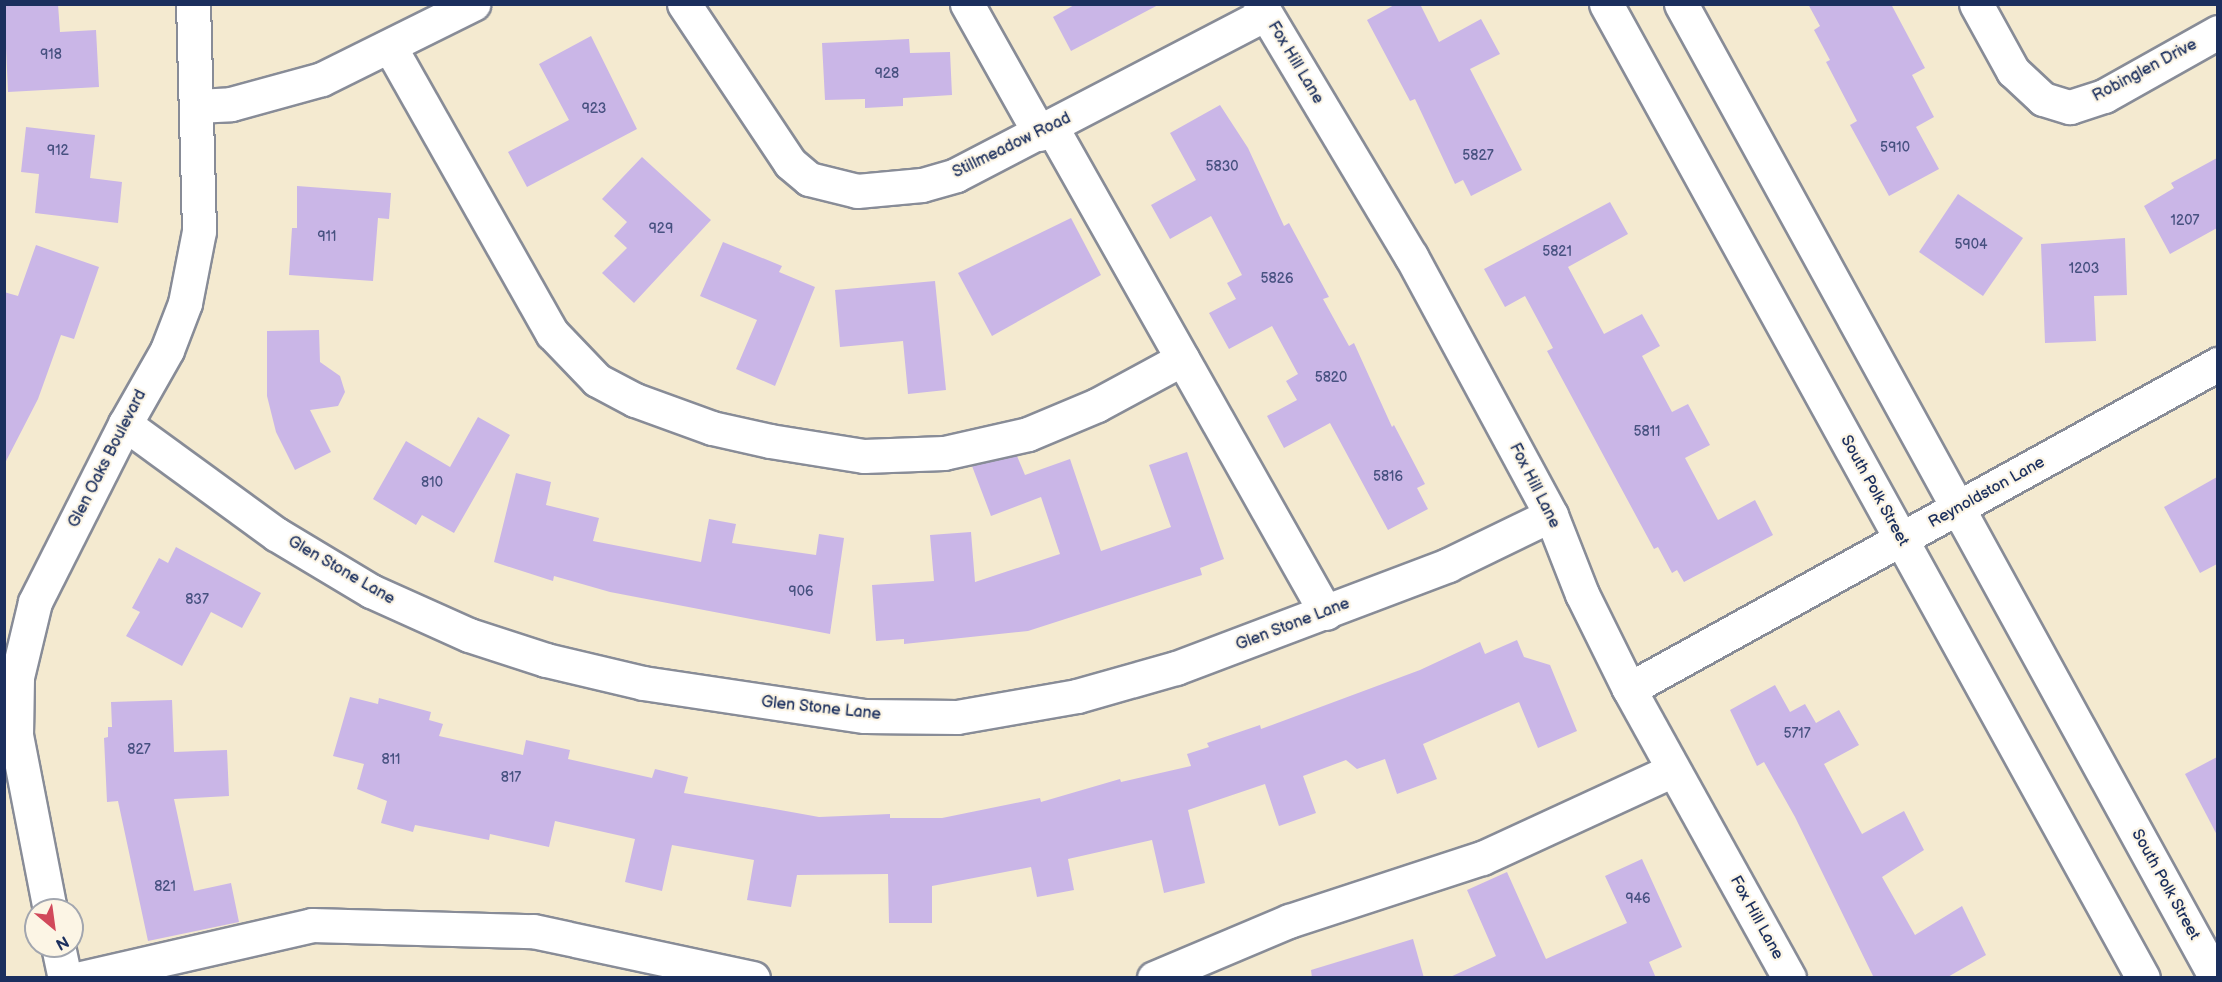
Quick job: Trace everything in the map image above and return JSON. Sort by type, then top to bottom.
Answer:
[{"type":"street","name":"Glen Oaks Boulevard","points":[[48,898],[19,756],[17,677],[35,603],[124,424],[167,350],[196,260],[200,231],[193,4]]},
{"type":"street","points":[[196,106],[231,104],[322,79],[473,4]]},
{"type":"street","name":"Stillmeadow Road","points":[[684,4],[754,113],[790,163],[809,179],[857,191],[922,185],[956,175],[1046,131],[1263,9]]},
{"type":"street","points":[[967,4],[1182,359],[1326,613]]},
{"type":"street","name":"South Polk Street","points":[[1606,4],[2143,978]]},
{"type":"street","name":"South Polk Street","points":[[1681,4],[2216,978]]},
{"type":"street","name":"Robinglen Drive","points":[[1976,4],[2013,71],[2043,99],[2070,107],[2104,96],[2217,32]]},
{"type":"street","name":"Fox Hill Lane","points":[[1263,9],[1411,256],[1551,515],[1582,594],[1629,689],[1789,978]]},
{"type":"street","points":[[390,47],[552,333],[597,380],[635,400],[712,428],[770,441],[864,456],[944,453],[1028,434],[1097,405],[1182,359]]},
{"type":"street","name":"Reynoldston Lane","points":[[1629,689],[1902,541],[2217,364]]},
{"type":"street","name":"Glen Stone Lane","points":[[124,424],[276,534],[370,591],[470,635],[546,660],[728,698],[865,716],[957,717],[1077,696],[1176,668],[1448,565],[1551,515]]},
{"type":"street","points":[[1154,978],[1289,921],[1482,858],[1673,770]]},
{"type":"street","points":[[81,978],[312,925],[533,931],[753,978]]},
{"type":"street","points":[[61,958],[65,978]]},
{"type":"building","points":[[4,4],[58,4],[60,32],[96,30],[99,87],[8,92]]},
{"type":"building","points":[[1076,4],[1160,4],[1071,51],[1053,17]]},
{"type":"building","points":[[1396,4],[1420,4],[1439,42],[1481,19],[1500,54],[1470,69],[1522,170],[1471,196],[1463,180],[1455,184],[1415,99],[1410,101],[1367,20]]},
{"type":"building","points":[[1808,4],[1891,4],[1925,68],[1912,75],[1934,117],[1916,127],[1939,169],[1889,196],[1850,125],[1857,121],[1826,62],[1830,60],[1814,30],[1820,26]]},
{"type":"building","points":[[591,36],[637,129],[527,187],[508,152],[569,120],[539,64]]},
{"type":"building","points":[[909,39],[910,53],[950,52],[952,95],[903,98],[903,106],[865,108],[865,99],[825,100],[822,43]]},
{"type":"building","points":[[1220,105],[1248,148],[1284,226],[1289,223],[1329,297],[1323,299],[1349,346],[1354,343],[1392,427],[1394,425],[1425,484],[1417,488],[1428,509],[1388,530],[1330,423],[1284,448],[1267,416],[1297,400],[1286,381],[1298,374],[1272,326],[1229,349],[1209,313],[1236,299],[1227,283],[1242,275],[1211,216],[1170,239],[1151,205],[1196,180],[1170,133]]},
{"type":"building","points":[[26,127],[95,135],[90,178],[122,182],[118,223],[35,213],[39,174],[21,172]]},
{"type":"building","points":[[642,157],[711,220],[634,303],[602,273],[627,248],[614,236],[627,222],[602,199]]},
{"type":"building","points":[[2217,158],[2217,228],[2170,254],[2144,206],[2174,188],[2171,183]]},
{"type":"building","points":[[297,186],[391,193],[389,219],[378,218],[373,281],[289,275],[292,228],[297,228]]},
{"type":"building","points":[[1958,194],[2023,238],[1983,296],[1919,252]]},
{"type":"building","points":[[1610,202],[1628,234],[1568,267],[1604,334],[1642,314],[1660,346],[1642,356],[1672,412],[1688,404],[1710,445],[1685,458],[1718,520],[1755,500],[1773,535],[1684,582],[1677,570],[1672,573],[1658,547],[1654,549],[1547,351],[1553,348],[1525,296],[1505,307],[1484,269]]},
{"type":"building","points":[[1071,218],[1101,275],[992,336],[958,273]]},
{"type":"building","points":[[2125,238],[2127,295],[2094,296],[2096,341],[2045,343],[2041,244]]},
{"type":"building","points":[[723,242],[782,266],[779,272],[815,287],[775,386],[736,369],[757,320],[700,296]]},
{"type":"building","points":[[36,245],[99,267],[74,339],[61,335],[38,399],[4,465],[4,292],[18,296]]},
{"type":"building","points":[[935,281],[946,390],[908,394],[903,341],[840,347],[835,290]]},
{"type":"building","points":[[319,330],[320,362],[340,376],[345,392],[338,406],[310,410],[331,452],[295,470],[276,432],[267,396],[267,331]]},
{"type":"building","points":[[478,417],[510,435],[454,533],[422,515],[416,525],[373,499],[406,441],[450,467]]},
{"type":"building","points":[[1187,452],[1224,559],[1200,568],[1202,575],[1028,631],[904,644],[904,639],[876,641],[872,585],[934,581],[930,535],[971,532],[975,582],[1060,554],[1041,497],[991,516],[972,466],[1017,456],[1025,475],[1070,459],[1101,551],[1171,527],[1149,465]]},
{"type":"building","points":[[516,473],[551,482],[546,505],[599,518],[593,541],[701,562],[709,519],[736,524],[732,543],[816,555],[819,534],[844,538],[830,634],[610,592],[554,576],[553,581],[494,562]]},
{"type":"building","points":[[2217,477],[2217,564],[2200,573],[2164,507]]},
{"type":"building","points":[[176,547],[261,593],[242,628],[211,612],[182,666],[126,636],[140,612],[132,608],[159,558],[168,563]]},
{"type":"building","points":[[1517,640],[1524,657],[1550,665],[1577,731],[1538,748],[1519,702],[1423,744],[1437,779],[1397,794],[1385,759],[1357,769],[1346,760],[1303,776],[1316,813],[1279,826],[1265,784],[1188,810],[1205,883],[1164,893],[1152,840],[1068,859],[1074,890],[1037,897],[1031,867],[932,886],[932,923],[889,923],[888,874],[797,875],[791,907],[747,900],[754,860],[672,845],[662,891],[625,882],[635,839],[555,821],[549,847],[490,834],[489,840],[415,825],[413,832],[381,823],[387,801],[357,789],[364,764],[333,756],[350,697],[378,704],[379,698],[431,712],[429,720],[443,724],[439,736],[523,755],[526,740],[570,750],[568,759],[652,778],[655,769],[688,777],[684,793],[819,817],[890,814],[890,818],[942,818],[1040,798],[1041,802],[1120,779],[1121,782],[1191,766],[1187,754],[1209,747],[1207,743],[1260,725],[1261,729],[1420,670],[1480,642],[1485,654]]},
{"type":"building","points":[[1775,685],[1790,712],[1805,704],[1816,723],[1839,710],[1859,745],[1824,764],[1862,834],[1904,811],[1924,850],[1882,877],[1915,935],[1962,906],[1986,955],[1946,978],[1874,978],[1795,817],[1764,762],[1757,766],[1730,710]]},
{"type":"building","points":[[172,700],[174,752],[227,750],[229,796],[174,799],[194,891],[231,883],[239,922],[148,941],[118,801],[107,802],[104,738],[108,737],[108,727],[112,727],[111,702]]},
{"type":"building","points":[[2217,757],[2217,835],[2185,774]]},
{"type":"building","points":[[1642,859],[1682,947],[1649,962],[1656,978],[1448,978],[1496,956],[1467,890],[1507,872],[1546,959],[1627,923],[1605,876]]},
{"type":"building","points":[[1413,939],[1424,978],[1312,978],[1311,970]]}]
